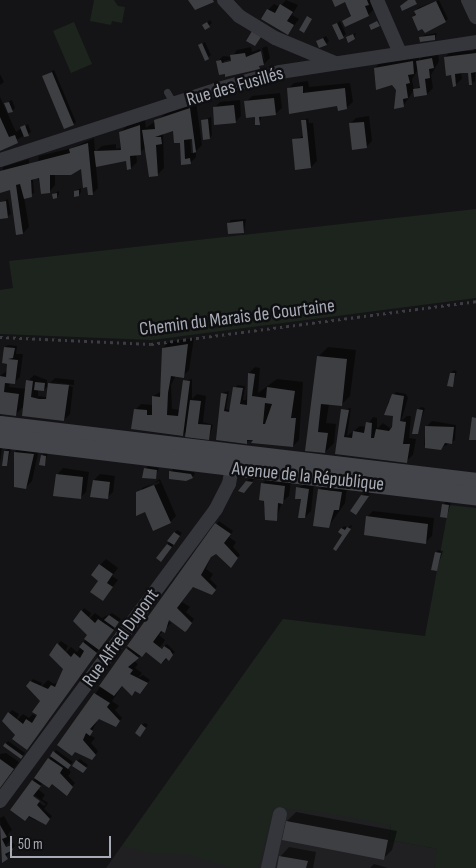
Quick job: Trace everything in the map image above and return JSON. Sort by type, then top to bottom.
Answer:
[{"type":"main road","points":[[0,425],[142,448]]},
{"type":"main road","points":[[0,438],[142,448]]},
{"type":"main road","name":"Avenue de la République","points":[[142,448],[476,496]]},
{"type":"main road","name":"Avenue de la République","points":[[233,461],[476,483]]},
{"type":"street","points":[[224,0],[239,16],[276,38],[338,64]]},
{"type":"street","points":[[377,0],[400,53]]},
{"type":"street","points":[[468,0],[476,17]]},
{"type":"street","name":"Rue des Fusillés","points":[[0,160],[171,98],[280,72],[476,42]]},
{"type":"street","name":"Rue Alfred Dupont","points":[[0,801],[216,508],[233,461]]},
{"type":"street","points":[[268,868],[280,814]]},
{"type":"lane","points":[[0,431],[188,453],[233,461]]},
{"type":"path","name":"Chemin du Marais de Courtaine","points":[[0,337],[151,344],[476,301]]},
{"type":"shaded area","points":[[94,0],[114,0],[118,6],[125,7],[122,23],[112,21],[111,25],[90,21]]},
{"type":"shaded area","points":[[74,22],[92,64],[71,73],[53,31]]},
{"type":"shaded area","points":[[476,209],[476,298],[152,340],[0,334],[0,290],[13,288],[9,261]]},
{"type":"shaded area","points":[[449,505],[476,508],[476,868],[434,868],[437,849],[389,840],[391,825],[315,811],[274,808],[258,868],[231,868],[186,854],[152,853],[122,846],[283,619],[425,636]]},
{"type":"shaded area","points":[[283,619],[391,825],[389,840],[438,849],[434,868],[106,868]]},
{"type":"building","points":[[188,0],[213,0],[214,2],[195,10]]},
{"type":"building","points":[[332,0],[367,0],[369,5],[365,6],[369,16],[345,27],[342,21],[351,16],[345,2],[335,7]]},
{"type":"building","points":[[408,0],[415,0],[417,4],[402,11],[400,6]]},
{"type":"building","points":[[436,1],[446,22],[425,33],[422,29],[418,31],[412,17],[416,15],[414,11]]},
{"type":"building","points":[[280,4],[293,12],[287,21],[294,25],[288,35],[261,19],[267,9],[275,13]]},
{"type":"building","points":[[307,16],[312,19],[304,33],[299,30]]},
{"type":"building","points":[[377,21],[380,26],[371,30],[369,25]]},
{"type":"building","points":[[207,22],[210,27],[205,30],[202,25]]},
{"type":"building","points":[[337,23],[344,38],[339,40],[332,25]]},
{"type":"building","points":[[252,31],[261,37],[255,46],[246,41]]},
{"type":"building","points":[[353,34],[355,39],[348,43],[346,37]]},
{"type":"building","points":[[435,35],[435,40],[420,42],[419,37]]},
{"type":"building","points":[[323,38],[327,45],[319,48],[316,41]]},
{"type":"building","points":[[202,43],[209,59],[205,61],[198,45]]},
{"type":"building","points":[[261,51],[264,65],[259,66],[260,69],[225,77],[225,74],[219,75],[216,61],[221,60],[222,63],[231,61],[230,55],[245,53],[246,57]]},
{"type":"building","points":[[476,53],[476,72],[471,73],[472,85],[469,85],[468,73],[463,73],[455,74],[456,86],[453,87],[451,75],[446,76],[444,57]]},
{"type":"building","points":[[432,58],[434,68],[429,69],[430,78],[425,79],[427,95],[414,97],[413,89],[420,88],[416,61]]},
{"type":"building","points":[[413,61],[414,74],[408,75],[410,83],[406,84],[408,98],[403,99],[404,107],[394,109],[396,90],[392,85],[376,90],[374,68]]},
{"type":"building","points":[[52,72],[74,125],[64,129],[42,76]]},
{"type":"building","points":[[303,86],[303,93],[345,88],[347,109],[338,111],[337,106],[289,114],[287,88]]},
{"type":"building","points":[[274,98],[276,115],[259,117],[260,125],[255,125],[255,117],[246,118],[244,101]]},
{"type":"building","points":[[9,102],[13,112],[8,113],[4,103]]},
{"type":"building","points":[[234,105],[236,123],[214,125],[213,107]]},
{"type":"building","points":[[190,108],[196,152],[193,153],[192,139],[184,140],[185,159],[190,158],[191,164],[181,165],[180,143],[174,143],[173,131],[155,137],[161,137],[162,144],[156,145],[158,176],[149,177],[142,130],[155,129],[154,120]]},
{"type":"building","points":[[0,117],[9,137],[15,135],[18,143],[0,151]]},
{"type":"building","points":[[208,119],[210,139],[203,140],[201,120]]},
{"type":"building","points":[[301,120],[306,120],[311,168],[295,170],[292,139],[303,138]]},
{"type":"building","points":[[364,122],[367,148],[352,150],[349,123]]},
{"type":"building","points":[[25,125],[29,136],[24,137],[20,127]]},
{"type":"building","points":[[140,125],[141,155],[130,156],[131,169],[127,170],[126,161],[96,167],[94,151],[121,150],[119,132]]},
{"type":"building","points":[[88,143],[93,195],[88,195],[87,187],[83,188],[81,169],[71,175],[50,175],[50,193],[41,194],[39,178],[31,180],[32,197],[24,199],[20,184],[16,185],[23,234],[16,235],[10,190],[0,193],[0,171],[70,153],[69,149]]},
{"type":"building","points":[[79,190],[79,196],[74,197],[74,191]]},
{"type":"building","points":[[57,193],[57,198],[53,199],[52,194]]},
{"type":"building","points":[[6,201],[8,218],[0,219],[0,202]]},
{"type":"building","points":[[243,221],[244,233],[228,234],[227,223]]},
{"type":"building","points":[[188,344],[184,378],[171,376],[168,393],[167,415],[178,416],[183,380],[190,381],[183,436],[131,429],[134,409],[147,410],[147,415],[152,415],[152,396],[160,397],[162,348]]},
{"type":"building","points":[[4,347],[15,348],[13,358],[8,359],[18,360],[15,384],[5,383],[4,392],[19,394],[16,416],[0,414],[0,376],[6,377],[7,364],[2,363]]},
{"type":"building","points":[[317,356],[347,359],[342,406],[321,404],[318,432],[328,433],[325,453],[305,451]]},
{"type":"building","points":[[248,373],[255,374],[252,396],[266,398],[267,387],[295,391],[291,418],[296,418],[293,447],[251,443],[253,440],[247,440],[247,444],[216,440],[221,393],[227,394],[224,411],[229,412],[233,387],[243,388],[240,404],[247,405]],"holes":[[[265,403],[272,404],[265,424],[263,424]]]},
{"type":"building","points":[[450,373],[455,373],[453,387],[447,386]]},
{"type":"building","points":[[26,380],[33,381],[31,397],[39,399],[46,399],[48,383],[69,385],[64,421],[22,416]]},
{"type":"building","points":[[35,382],[45,383],[44,391],[34,390]]},
{"type":"building","points":[[392,394],[404,396],[400,421],[406,422],[403,444],[410,444],[407,463],[335,454],[341,409],[349,410],[344,437],[352,438],[353,431],[364,433],[366,422],[372,423],[371,438],[374,438],[376,429],[389,431],[392,427],[393,416],[384,415]]},
{"type":"building","points":[[190,400],[201,401],[198,424],[211,425],[209,440],[185,437]]},
{"type":"building","points":[[417,409],[423,410],[418,434],[412,434]]},
{"type":"building","points":[[472,417],[476,418],[476,440],[469,440]]},
{"type":"building","points":[[425,426],[454,427],[452,444],[445,443],[441,450],[425,448]]},
{"type":"building","points":[[4,451],[9,451],[7,466],[2,466]]},
{"type":"building","points":[[14,452],[34,454],[26,489],[14,487]]},
{"type":"building","points":[[41,455],[46,456],[45,466],[39,465]]},
{"type":"building","points":[[144,468],[157,470],[156,479],[142,478]]},
{"type":"building","points":[[169,471],[191,474],[193,478],[186,481],[169,479]]},
{"type":"building","points":[[56,474],[83,477],[81,499],[53,496]]},
{"type":"building","points":[[93,480],[110,482],[108,499],[90,497]]},
{"type":"building","points":[[246,481],[253,482],[244,493],[238,491]]},
{"type":"building","points":[[261,483],[285,486],[283,504],[278,503],[277,521],[265,520],[264,501],[259,500]]},
{"type":"building","points":[[154,485],[171,523],[153,531],[145,512],[136,516],[136,492]]},
{"type":"building","points":[[296,487],[309,489],[305,518],[298,518],[301,499],[295,499]]},
{"type":"building","points":[[318,489],[342,492],[339,510],[334,510],[329,528],[313,526]]},
{"type":"building","points":[[361,495],[369,496],[356,515],[350,511]]},
{"type":"building","points":[[442,504],[449,505],[447,518],[440,517]]},
{"type":"building","points":[[366,516],[428,524],[426,544],[364,535]]},
{"type":"building","points":[[215,523],[231,534],[224,543],[238,558],[231,568],[216,554],[211,557],[201,575],[216,590],[212,595],[193,587],[177,608],[192,623],[188,629],[185,632],[169,620],[165,633],[161,631],[153,642],[162,649],[164,646],[170,650],[173,655],[169,661],[166,658],[161,664],[146,652],[142,657],[127,646]]},
{"type":"building","points":[[347,527],[351,529],[336,551],[333,549],[342,535],[338,532],[341,528],[345,530]]},
{"type":"building","points":[[174,532],[180,536],[174,545],[167,541]]},
{"type":"building","points":[[167,544],[172,547],[161,562],[156,558]]},
{"type":"building","points":[[435,552],[441,553],[437,571],[431,570]]},
{"type":"building","points":[[99,564],[113,574],[107,583],[113,587],[103,601],[90,592],[98,581],[91,575]]},
{"type":"building","points":[[81,610],[95,623],[98,619],[114,630],[99,650],[84,639],[87,635],[73,621]]},
{"type":"building","points":[[109,615],[119,622],[115,628],[104,620]]},
{"type":"building","points":[[83,642],[97,653],[27,750],[12,739],[15,735],[2,721],[8,712],[23,724],[26,719],[32,723],[37,715],[32,712],[40,701],[26,686],[30,681],[48,689],[51,685],[55,687],[63,669],[49,655],[57,643],[71,657],[74,653],[80,658],[84,651],[79,647]]},
{"type":"building","points":[[126,648],[139,658],[128,667],[133,670],[130,674],[148,683],[140,694],[135,691],[132,696],[122,686],[114,696],[99,686]]},
{"type":"building","points":[[94,693],[110,703],[107,707],[120,721],[116,727],[99,719],[90,729],[93,731],[90,736],[86,733],[83,740],[96,755],[92,760],[75,752],[72,756],[57,745]]},
{"type":"building","points":[[141,724],[146,728],[140,737],[135,733]]},
{"type":"building","points":[[5,743],[23,756],[21,759],[3,746]]},
{"type":"building","points":[[53,751],[71,765],[68,769],[50,756]]},
{"type":"building","points":[[48,758],[63,768],[60,773],[73,787],[67,796],[52,784],[49,788],[34,778]]},
{"type":"building","points":[[0,759],[14,769],[0,788]]},
{"type":"building","points":[[76,760],[87,768],[83,773],[72,766]]},
{"type":"building","points":[[32,780],[41,786],[33,796],[40,801],[37,805],[50,819],[46,825],[29,816],[25,821],[10,810]]},
{"type":"building","points":[[286,821],[388,840],[384,860],[282,840]]},
{"type":"building","points":[[0,825],[7,837],[2,839],[6,847],[11,845],[13,850],[5,854],[8,859],[2,863]]},
{"type":"building","points":[[279,856],[308,861],[306,868],[277,868]]}]
